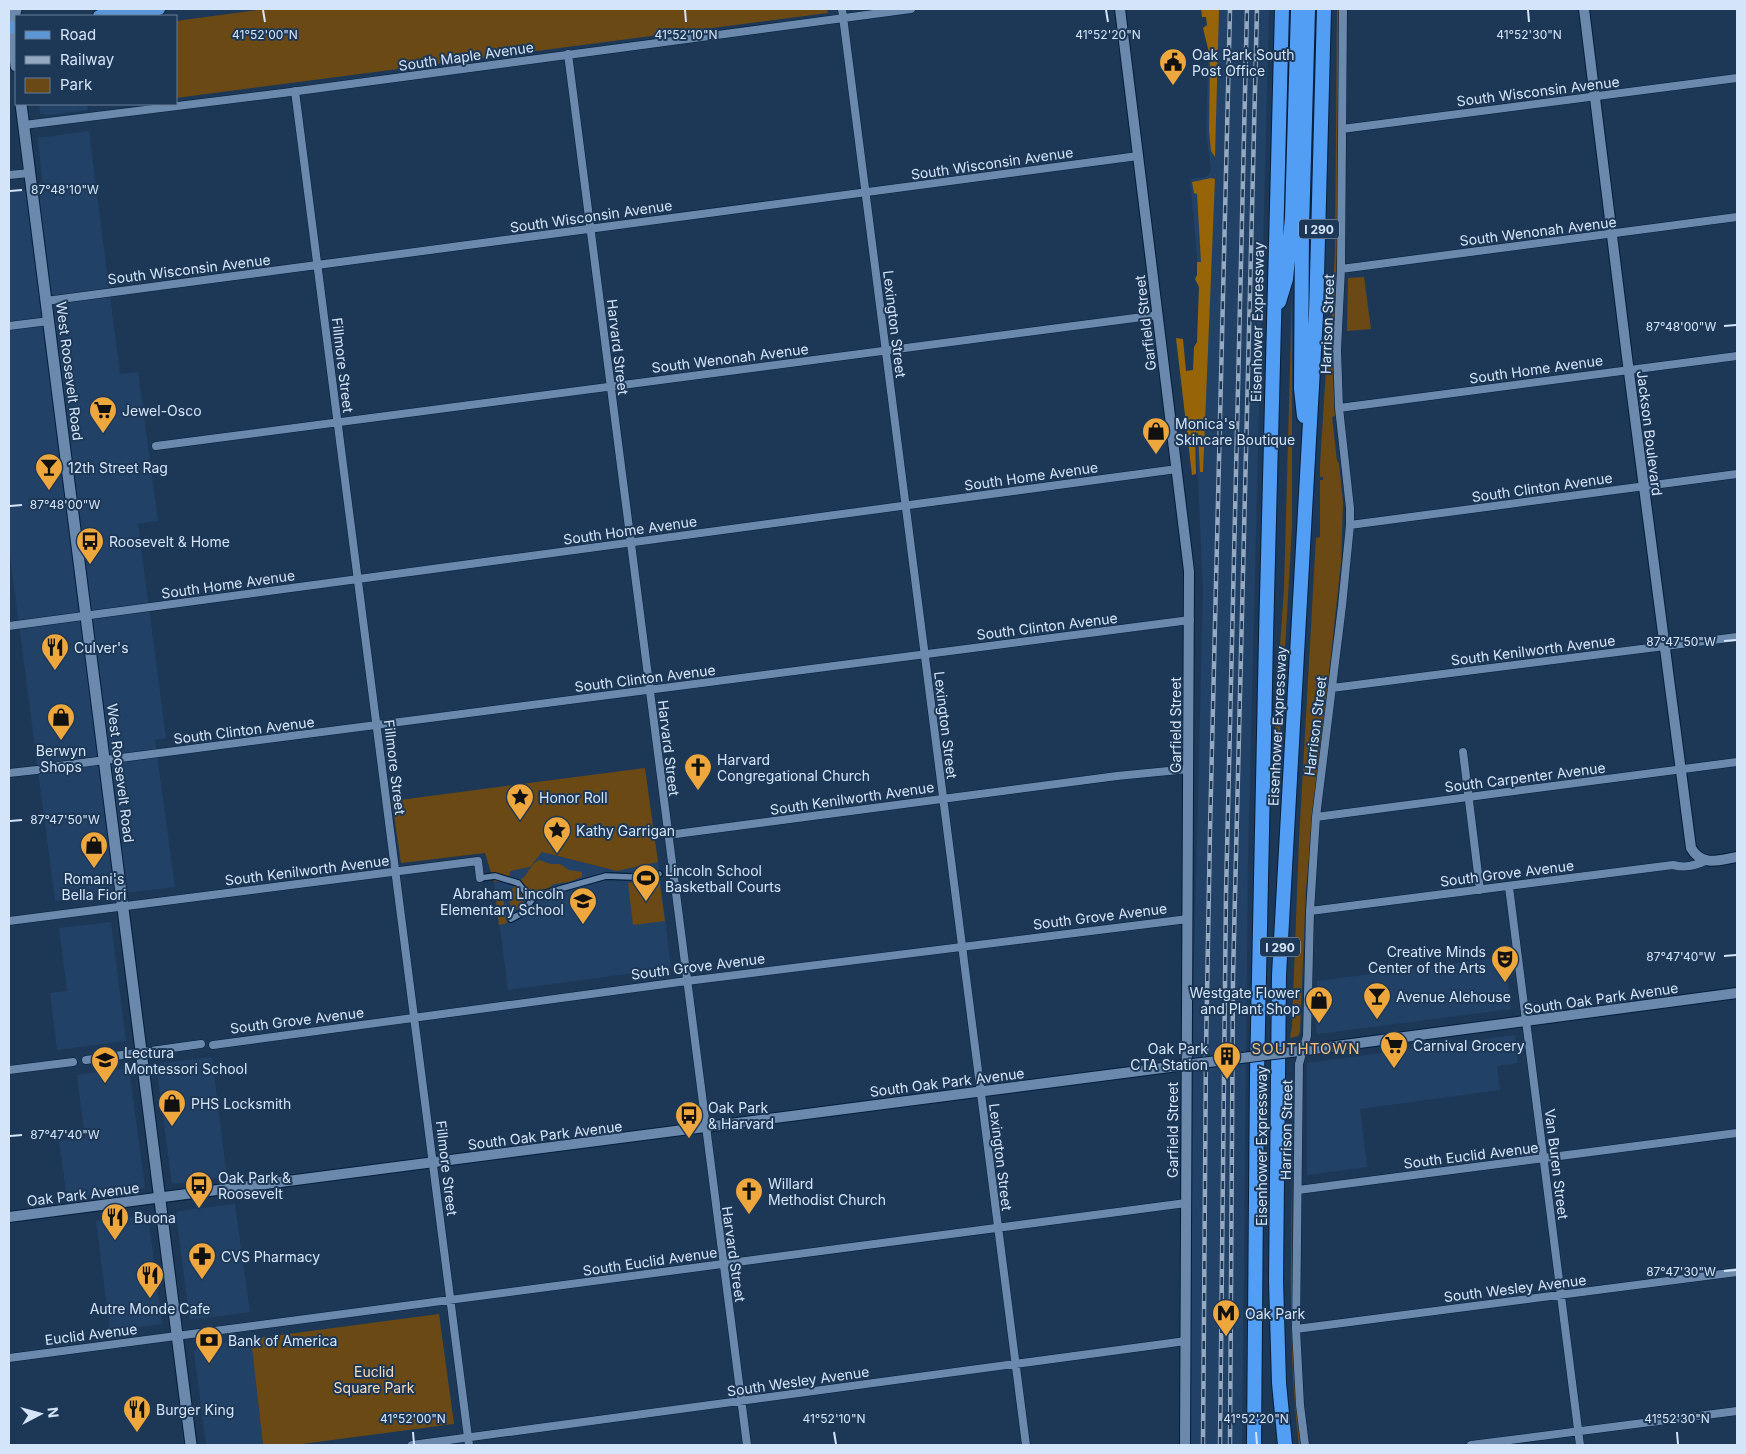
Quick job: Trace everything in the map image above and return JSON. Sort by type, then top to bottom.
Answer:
[{"type":"highway","name":"Eisenhower Expressway","points":[[1254,1445],[1257,1074],[1282,9]]},
{"type":"highway","points":[[1274,322],[1286,279],[1292,218],[1298,9]]},
{"type":"highway","points":[[1308,9],[1302,230],[1301,390],[1309,449]]},
{"type":"highway","name":"Eisenhower Expressway","points":[[1285,1445],[1279,1383],[1276,1290],[1279,975],[1317,306],[1324,9]]},
{"type":"main road","points":[[15,58],[11,26],[16,9]]},
{"type":"main road","points":[[108,15],[159,9]]},
{"type":"main road","name":"West Roosevelt Road","points":[[21,105],[191,1445]]},
{"type":"street","name":"Lexington Street","points":[[842,9],[1026,1445]]},
{"type":"street","name":"South Maple Avenue","points":[[24,125],[911,9]]},
{"type":"street","name":"Garfield Street","points":[[1120,9],[1189,571],[1189,1064],[1186,1203],[1185,1445]]},
{"type":"street","name":"Harrison Street","points":[[1304,1445],[1296,1329],[1299,1064],[1307,1036],[1310,911],[1316,817],[1350,525],[1350,508],[1339,408],[1337,350],[1341,269],[1343,9]]},
{"type":"street","name":"Jackson Boulevard","points":[[1584,9],[1628,369],[1691,848],[1702,859]]},
{"type":"street","name":"Harvard Street","points":[[568,54],[747,1445]]},
{"type":"street","name":"South Wisconsin Avenue","points":[[1342,129],[1737,78]]},
{"type":"street","name":"Fillmore Street","points":[[295,91],[468,1442]]},
{"type":"street","name":"South Wisconsin Avenue","points":[[46,300],[1138,156]]},
{"type":"street","points":[[9,176],[30,173]]},
{"type":"street","name":"South Wenonah Avenue","points":[[1341,269],[1737,217]]},
{"type":"street","name":"South Wenonah Avenue","points":[[156,446],[1158,315]]},
{"type":"street","points":[[9,326],[49,321]]},
{"type":"street","name":"South Home Avenue","points":[[1339,408],[1737,356]]},
{"type":"street","name":"South Home Avenue","points":[[9,626],[1176,469]]},
{"type":"street","name":"South Clinton Avenue","points":[[1350,525],[1737,474]]},
{"type":"street","name":"South Clinton Avenue","points":[[51,767],[1190,620]]},
{"type":"street","name":"South Kenilworth Avenue","points":[[1332,688],[1737,637]]},
{"type":"street","points":[[1463,752],[1480,890]]},
{"type":"street","name":"South Carpenter Avenue","points":[[1316,817],[1737,762]]},
{"type":"street","name":"South Kenilworth Avenue","points":[[668,835],[943,798],[1189,769]]},
{"type":"street","points":[[9,773],[37,770]]},
{"type":"street","name":"South Grove Avenue","points":[[1310,911],[1673,865],[1682,867],[1696,866],[1702,859],[1737,857]]},
{"type":"street","name":"South Kenilworth Avenue","points":[[9,921],[478,861],[480,878]]},
{"type":"street","points":[[480,878],[495,876],[518,883],[526,893],[535,896],[606,876],[632,877],[659,874]]},
{"type":"street","name":"Van Buren Street","points":[[1509,886],[1580,1445]]},
{"type":"street","points":[[511,919],[522,913],[535,896]]},
{"type":"street","name":"South Grove Avenue","points":[[213,1045],[687,981],[1188,919]]},
{"type":"street","name":"South Oak Park Avenue","points":[[160,1198],[1526,1022],[1737,993]]},
{"type":"street","points":[[86,1060],[201,1044]]},
{"type":"street","points":[[9,1070],[73,1062]]},
{"type":"street","name":"South Euclid Avenue","points":[[1298,1190],[1737,1133]]},
{"type":"street","name":"Oak Park Avenue","points":[[9,1217],[160,1198]]},
{"type":"street","name":"South Euclid Avenue","points":[[177,1336],[1186,1203]]},
{"type":"street","name":"South Wesley Avenue","points":[[1296,1329],[1737,1272]]},
{"type":"street","name":"Euclid Avenue","points":[[9,1358],[177,1336]]},
{"type":"street","name":"South Wesley Avenue","points":[[412,1445],[468,1442],[741,1401],[1186,1342]]},
{"type":"street","points":[[1471,1445],[1737,1412]]},
{"type":"shaded area","points":[[1201,9],[1219,10],[1215,157],[1211,151],[1209,131],[1210,57],[1203,28],[1207,25],[1206,17],[1202,17]]},
{"type":"shaded area","points":[[1212,9],[1269,9],[1248,856],[1242,1445],[1190,1445],[1194,958],[1203,591],[1196,435],[1199,279],[1190,179],[1205,177],[1211,170],[1206,132],[1208,60]]},
{"type":"shaded area","points":[[39,105],[87,105],[88,110],[48,115],[40,114]]},
{"type":"shaded area","points":[[89,131],[120,374],[138,372],[158,521],[138,524],[166,738],[155,740],[175,887],[55,901],[9,548],[9,192],[43,187],[38,138]]},
{"type":"shaded area","points":[[1211,178],[1215,179],[1203,472],[1200,472],[1198,433],[1195,432],[1196,474],[1192,475],[1176,338],[1183,339],[1186,371],[1193,370],[1194,347],[1197,342],[1199,287],[1195,279],[1197,275],[1197,262],[1201,262],[1197,194],[1194,193],[1192,182]]},
{"type":"shaded area","name":"Abraham Lincoln Elementary School","points":[[542,852],[617,871],[658,862],[671,968],[508,990],[494,882],[509,880],[510,871],[530,867]]},
{"type":"shaded area","points":[[111,922],[126,1041],[57,1050],[50,993],[67,991],[59,928]]},
{"type":"shaded area","points":[[1504,957],[1511,1009],[1318,1034],[1316,1032],[1317,981]]},
{"type":"shaded area","points":[[1515,1035],[1518,1063],[1497,1066],[1500,1090],[1360,1109],[1367,1167],[1307,1175],[1307,1063]]},
{"type":"shaded area","points":[[212,1057],[227,1177],[172,1184],[156,1064]]},
{"type":"shaded area","points":[[129,1068],[145,1188],[67,1198],[59,1141],[85,1138],[77,1075]]},
{"type":"shaded area","points":[[235,1204],[250,1312],[190,1320],[176,1214],[178,1211]]},
{"type":"shaded area","points":[[148,1215],[162,1324],[110,1331],[96,1221]]},
{"type":"shaded area","points":[[251,1339],[263,1445],[206,1445],[194,1352],[199,1346]]},
{"type":"green space","points":[[266,9],[827,9],[828,13],[178,98],[178,21]]},
{"type":"green space","points":[[1337,9],[1339,9],[1338,194],[1334,356],[1335,416],[1332,417],[1343,503],[1341,562],[1306,888],[1300,1032],[1298,1036],[1290,1038],[1316,538],[1320,537],[1320,480],[1323,480],[1323,477],[1320,477],[1320,465],[1327,353],[1330,353],[1335,249]]},
{"type":"green space","points":[[1364,277],[1371,329],[1347,331],[1348,278]]},
{"type":"green space","points":[[1292,293],[1292,527],[1279,753],[1275,753],[1276,702],[1284,589]]},
{"type":"green space","points":[[645,768],[658,862],[617,871],[542,852],[530,867],[510,871],[509,880],[494,882],[485,853],[401,863],[392,801]]},
{"type":"green space","points":[[539,860],[551,864],[560,864],[569,870],[582,872],[582,877],[569,882],[554,884],[547,889],[526,893],[523,904],[519,909],[511,908],[508,893],[525,876],[533,864]]},
{"type":"green space","name":"Lincoln School Basketball Courts","points":[[659,879],[665,921],[633,925],[628,883]]},
{"type":"green space","points":[[502,890],[507,923],[499,925],[495,891]]},
{"type":"green space","points":[[1292,1173],[1293,1359],[1301,1445],[1299,1445],[1293,1377]]},
{"type":"green space","name":"Euclid Square Park","points":[[439,1314],[454,1424],[294,1445],[263,1445],[251,1339]]},
{"type":"railway","points":[[1203,1445],[1210,830],[1230,9]]},
{"type":"railway","points":[[1220,1445],[1226,894],[1247,9]]},
{"type":"railway","points":[[1230,1445],[1233,976],[1257,9]]},
{"type":"place","name":"Oak Park South Post Office","points":[[1173,86]]},
{"type":"place","name":"Jewel-Osco","points":[[103,434]]},
{"type":"place","name":"Monica's Skincare Boutique","points":[[1156,455]]},
{"type":"place","name":"12th Street Rag","points":[[49,491]]},
{"type":"place","name":"Roosevelt & Home","points":[[90,565]]},
{"type":"place","name":"Culver's","points":[[55,671]]},
{"type":"place","name":"Berwyn Shops","points":[[61,741]]},
{"type":"place","name":"Harvard Congregational Church","points":[[698,791]]},
{"type":"place","name":"Honor Roll","points":[[520,821]]},
{"type":"place","name":"Kathy Garrigan","points":[[557,854]]},
{"type":"place","name":"Romani's Bella Fiori","points":[[94,869]]},
{"type":"place","name":"Lincoln School Basketball Courts","points":[[646,902]]},
{"type":"place","name":"Abraham Lincoln Elementary School","points":[[583,925]]},
{"type":"place","name":"Creative Minds Center of the Arts","points":[[1505,983]]},
{"type":"place","name":"Avenue Alehouse","points":[[1377,1020]]},
{"type":"place","name":"Westgate Flower and Plant Shop","points":[[1319,1024]]},
{"type":"place","name":"Carnival Grocery","points":[[1394,1069]]},
{"type":"place","name":"Oak Park CTA Station","points":[[1227,1080]]},
{"type":"place","name":"Lectura Montessori School","points":[[105,1084]]},
{"type":"place","name":"PHS Locksmith","points":[[172,1127]]},
{"type":"place","name":"Oak Park & Harvard","points":[[689,1139]]},
{"type":"place","name":"Oak Park & Roosevelt","points":[[199,1209]]},
{"type":"place","name":"Willard Methodist Church","points":[[749,1215]]},
{"type":"place","name":"Buona","points":[[115,1241]]},
{"type":"place","name":"CVS Pharmacy","points":[[202,1280]]},
{"type":"place","name":"Autre Monde Cafe","points":[[150,1299]]},
{"type":"place","name":"Oak Park","points":[[1226,1337]]},
{"type":"place","name":"Bank of America","points":[[209,1364]]},
{"type":"place","name":"Burger King","points":[[137,1433]]},
{"type":"district","name":"SOUTHTOWN","points":[[1306,1048]]}]
